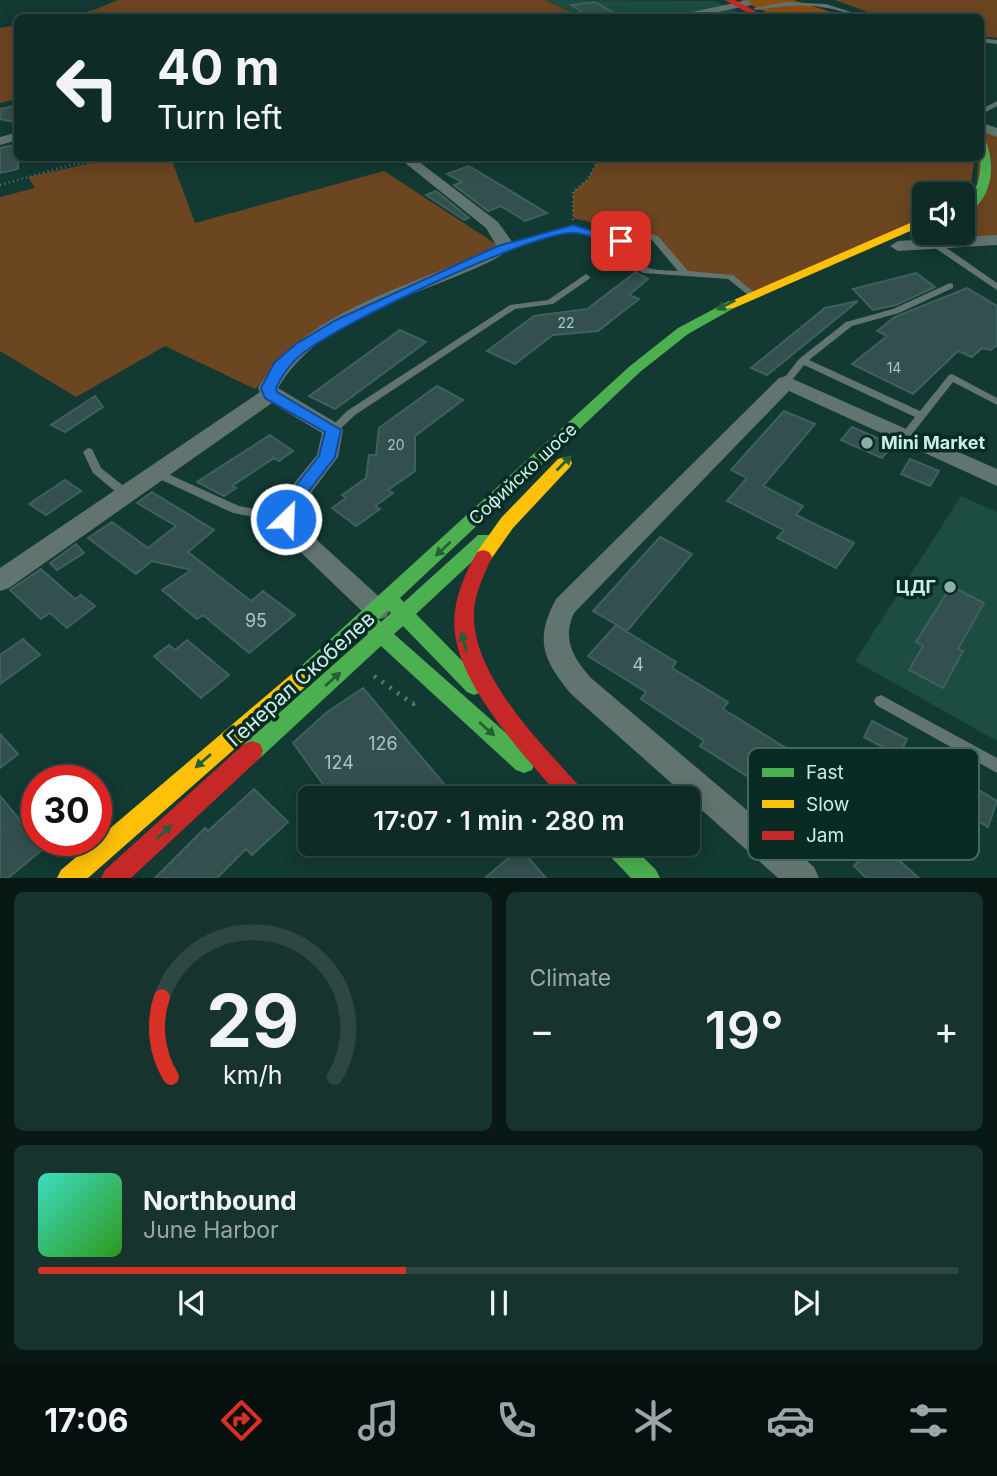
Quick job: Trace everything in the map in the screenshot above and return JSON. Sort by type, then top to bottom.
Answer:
[{"type":"main road","points":[[746,6],[766,14]]},
{"type":"main road","points":[[975,201],[983,194],[990,178],[990,161],[984,148]]},
{"type":"main road","points":[[971,182],[974,161]]},
{"type":"main road","name":"Софийско шосе","points":[[377,610],[635,369],[683,331],[751,293],[912,226]]},
{"type":"main road","points":[[659,371],[704,334],[726,321],[793,289],[898,246]]},
{"type":"main road","name":"Софийско шосе","points":[[526,740],[467,653],[460,610],[467,589],[480,565],[515,511],[572,455]]},
{"type":"main road","name":"Генерал Скобелев","points":[[113,877],[515,511]]},
{"type":"main road","points":[[551,786],[382,634],[377,610],[403,614],[526,740],[565,786]]},
{"type":"main road","name":"Генерал Скобелев","points":[[69,877],[377,610]]},
{"type":"main road","points":[[626,856],[648,877]]},
{"type":"street","points":[[695,14],[746,6]]},
{"type":"street","points":[[377,610],[298,536],[286,519],[287,508],[327,457],[333,430],[271,394],[268,388],[279,367],[301,347],[352,318],[502,248],[505,243],[492,225],[409,161]]},
{"type":"street","points":[[975,239],[997,240]]},
{"type":"street","points":[[898,246],[912,243]]},
{"type":"street","points":[[748,830],[581,686],[556,652],[553,634],[565,606],[786,382],[997,478]]},
{"type":"street","points":[[0,581],[271,394]]},
{"type":"street","points":[[783,860],[803,877]]},
{"type":"lane","points":[[746,6],[800,1],[842,8],[858,14]]},
{"type":"lane","points":[[502,248],[573,229],[621,241],[627,247],[632,262],[640,269],[730,277],[751,293]]},
{"type":"lane","points":[[621,241],[636,232],[655,238],[684,272]]},
{"type":"lane","points":[[940,245],[997,287]]},
{"type":"lane","points":[[333,430],[351,413],[513,307],[550,302],[586,277]]},
{"type":"lane","points":[[786,382],[802,361],[849,324],[896,311],[950,286]]},
{"type":"lane","points":[[802,361],[922,416]]},
{"type":"lane","points":[[905,436],[952,377],[997,402]]},
{"type":"lane","points":[[88,452],[97,470],[127,495]]},
{"type":"lane","points":[[157,473],[237,510],[286,519]]},
{"type":"lane","points":[[881,701],[965,748]]},
{"type":"lane","points":[[979,756],[997,766]]},
{"type":"path","points":[[0,185],[66,166],[96,161]]},
{"type":"path","points":[[573,229],[573,192],[588,179],[597,161]]},
{"type":"shaded area","points":[[118,0],[545,0],[575,14],[76,14]]},
{"type":"shaded area","points":[[545,0],[715,1],[743,14],[575,14]]},
{"type":"shaded area","points":[[741,0],[793,0],[834,13],[833,14],[770,14]]},
{"type":"shaded area","points":[[835,0],[997,0],[997,38],[984,36],[984,14],[873,14]]},
{"type":"shaded area","points":[[14,26],[14,100],[0,103],[0,28]]},
{"type":"shaded area","points":[[984,128],[997,133],[997,240],[975,241],[978,161],[984,161]]},
{"type":"shaded area","points":[[100,161],[172,161],[195,223],[384,171],[502,248],[341,323],[301,347],[255,389],[165,346],[76,397],[0,351],[0,197],[35,188],[28,177]]},
{"type":"shaded area","points":[[597,161],[974,161],[971,182],[912,182],[912,226],[751,293],[730,277],[684,272],[655,238],[573,218],[573,192],[588,179]]},
{"type":"shaded area","points":[[912,240],[912,245],[914,245],[898,246]]},
{"type":"shaded area","name":"ЦДГ","points":[[961,496],[997,512],[997,741],[855,661]]},
{"type":"building","points":[[595,2],[616,14],[586,14],[571,5]]},
{"type":"building","points":[[14,106],[14,122],[0,119],[0,109]]},
{"type":"building","points":[[14,145],[14,161],[18,161],[18,169],[0,173],[0,148]]},
{"type":"building","points":[[469,166],[547,213],[525,221],[501,206],[488,211],[454,185],[462,182],[447,174]]},
{"type":"building","points":[[436,191],[469,218],[464,220],[426,195]]},
{"type":"building","points":[[636,272],[648,279],[629,295],[639,299],[598,331],[553,335],[515,364],[487,351],[534,316],[587,309]]},
{"type":"building","points":[[916,273],[935,287],[896,305],[873,310],[853,289]]},
{"type":"building","points":[[967,288],[997,306],[997,345],[991,350],[982,348],[972,357],[958,351],[913,394],[852,364],[887,336],[877,331],[895,317]]},
{"type":"building","points":[[858,301],[767,375],[751,368],[825,308]]},
{"type":"building","points":[[400,330],[426,342],[335,409],[309,396]]},
{"type":"building","points":[[437,386],[463,400],[415,436],[415,471],[388,490],[393,493],[375,506],[380,509],[356,526],[332,508],[346,498],[342,495],[366,478],[369,455],[376,455],[379,428]]},
{"type":"building","points":[[95,396],[103,407],[65,432],[51,425]]},
{"type":"building","points":[[784,411],[815,424],[763,486],[803,506],[796,515],[854,543],[836,568],[777,538],[784,530],[727,501],[747,478],[731,470]]},
{"type":"building","points":[[852,427],[893,445],[882,458],[841,440]]},
{"type":"building","points":[[270,435],[293,451],[279,461],[274,458],[232,486],[236,488],[224,496],[197,482]]},
{"type":"building","points":[[910,459],[939,471],[930,486],[901,474]]},
{"type":"building","points":[[65,480],[81,491],[46,515],[29,504]]},
{"type":"building","points":[[152,492],[214,530],[188,552],[251,601],[263,591],[295,615],[249,653],[203,615],[197,619],[162,590],[191,570],[152,561],[136,574],[88,538],[112,522],[148,548],[176,526],[137,503]]},
{"type":"building","points":[[660,537],[692,554],[627,631],[593,611]]},
{"type":"building","points":[[76,544],[84,553],[57,570],[50,563]]},
{"type":"building","points":[[41,569],[75,599],[81,595],[95,606],[67,628],[50,613],[41,619],[10,590]]},
{"type":"building","points":[[951,586],[984,603],[958,649],[963,651],[943,688],[909,670],[923,646],[916,642]]},
{"type":"building","points":[[616,625],[676,662],[672,668],[728,702],[723,709],[786,748],[748,748],[748,777],[700,746],[704,741],[641,699],[646,692],[588,656]]},
{"type":"building","points":[[23,639],[40,655],[0,684],[0,655]]},
{"type":"building","points":[[187,640],[229,675],[201,698],[154,656],[169,645],[175,650]]},
{"type":"building","points":[[363,688],[446,786],[324,786],[293,743],[326,713]]},
{"type":"building","points":[[872,721],[907,739],[903,748],[884,748],[864,737]]},
{"type":"building","points":[[0,734],[18,754],[0,768]]},
{"type":"building","points":[[254,789],[288,822],[252,855],[246,849],[217,878],[155,878],[205,828],[208,831]]},
{"type":"building","points":[[979,790],[997,801],[988,827],[979,822]]},
{"type":"building","points":[[0,796],[19,819],[21,817],[21,856],[35,856],[8,878],[0,878]]},
{"type":"building","points":[[511,856],[527,856],[546,878],[485,878]]},
{"type":"building","points":[[860,860],[899,860],[919,878],[866,878],[854,866]]},
{"type":"traffic: fast","points":[[975,199],[986,179],[987,160],[984,148]]},
{"type":"traffic: fast","points":[[307,673],[635,369],[683,331],[729,305]]},
{"type":"traffic: fast","points":[[252,751],[484,540]]},
{"type":"traffic: fast","points":[[391,601],[474,686]]},
{"type":"traffic: fast","points":[[369,623],[524,763]]},
{"type":"traffic: fast","points":[[626,856],[648,878]]},
{"type":"traffic: slow","points":[[729,305],[912,226]]},
{"type":"traffic: slow","points":[[483,557],[507,523],[564,463]]},
{"type":"traffic: slow","points":[[69,878],[307,673]]},
{"type":"traffic: jam","points":[[729,0],[756,14]]},
{"type":"traffic: jam","points":[[483,557],[470,585],[464,610],[464,633],[480,676],[526,740]]},
{"type":"traffic: jam","points":[[513,727],[565,786]]},
{"type":"traffic: jam","points":[[113,878],[252,751]]},
{"type":"place","name":"Mini Market","points":[[867,443]]},
{"type":"place","name":"ЦДГ","points":[[950,587]]},
{"type":"route","points":[[286,519],[287,508],[299,489],[327,457],[332,443],[333,430],[271,394],[268,388],[279,367],[301,347],[341,323],[502,248],[573,229],[621,241]]}]
